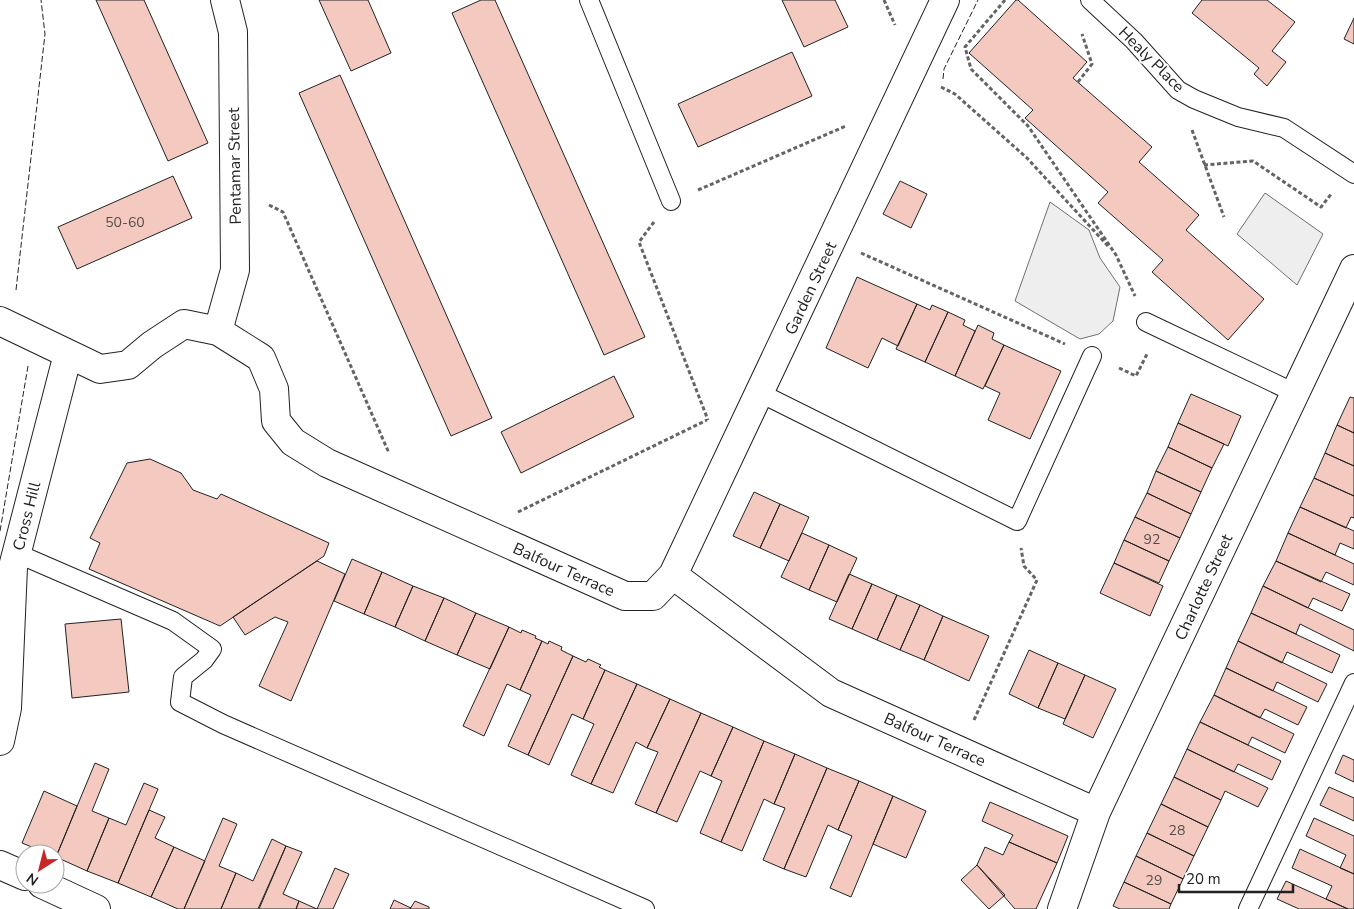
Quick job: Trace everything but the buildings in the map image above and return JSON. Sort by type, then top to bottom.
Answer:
[{"type":"street","name":"Pentamar Street","points":[[218,331],[235,270],[233,32],[225,0]]},
{"type":"street","name":"Garden Street","points":[[674,575],[945,0]]},
{"type":"street","name":"Charlotte Street","points":[[1062,909],[1096,812],[1354,269]]},
{"type":"street","name":"Balfour Terrace","points":[[12,326],[100,369],[128,365],[152,345],[184,324],[218,331],[261,358],[274,389],[276,421],[293,442],[327,463],[625,596],[653,596],[674,575],[831,693],[1096,812]]},
{"type":"street","name":"Cross Hill","points":[[0,741],[7,708],[13,567],[68,354]]},
{"type":"street","points":[[0,865],[15,872]]},
{"type":"street","points":[[64,894],[96,909]]},
{"type":"lane","points":[[589,0],[671,202]]},
{"type":"lane","name":"Healy Place","points":[[1090,0],[1134,41],[1178,90],[1194,99],[1238,117],[1284,128],[1352,172]]},
{"type":"lane","points":[[1153,325],[1295,393]]},
{"type":"lane","points":[[760,393],[1017,521],[1092,356]]},
{"type":"lane","points":[[16,553],[173,622],[212,650],[204,660],[183,677],[180,702],[222,724],[645,909]]},
{"type":"lane","points":[[1248,909],[1354,683]]},
{"type":"path","points":[[832,241],[1136,376],[1153,325],[1116,254],[1028,126],[970,69],[965,48],[1005,0]]},
{"type":"path","points":[[1078,82],[1092,64],[1080,28]]},
{"type":"path","points":[[910,74],[955,94],[1027,158],[1116,254]]},
{"type":"path","points":[[1178,90],[1224,217]]},
{"type":"path","points":[[671,202],[896,105]]},
{"type":"path","points":[[1204,165],[1253,161],[1321,207],[1352,172]]},
{"type":"path","points":[[283,212],[409,499]]},
{"type":"path","points":[[479,531],[707,420],[639,242]]},
{"type":"path","points":[[961,751],[1037,580],[1024,566],[1017,521]]},
{"type":"shaded area","points":[[1265,193],[1323,234],[1297,285],[1237,234]]},
{"type":"shaded area","points":[[1050,202],[1089,230],[1100,258],[1120,287],[1113,321],[1099,334],[1080,339],[1015,301]]},
{"type":"fence","points":[[16,290],[45,34],[41,0]]},
{"type":"fence","points":[[943,79],[944,69],[978,0]]},
{"type":"fence","points":[[0,531],[28,366]]}]
